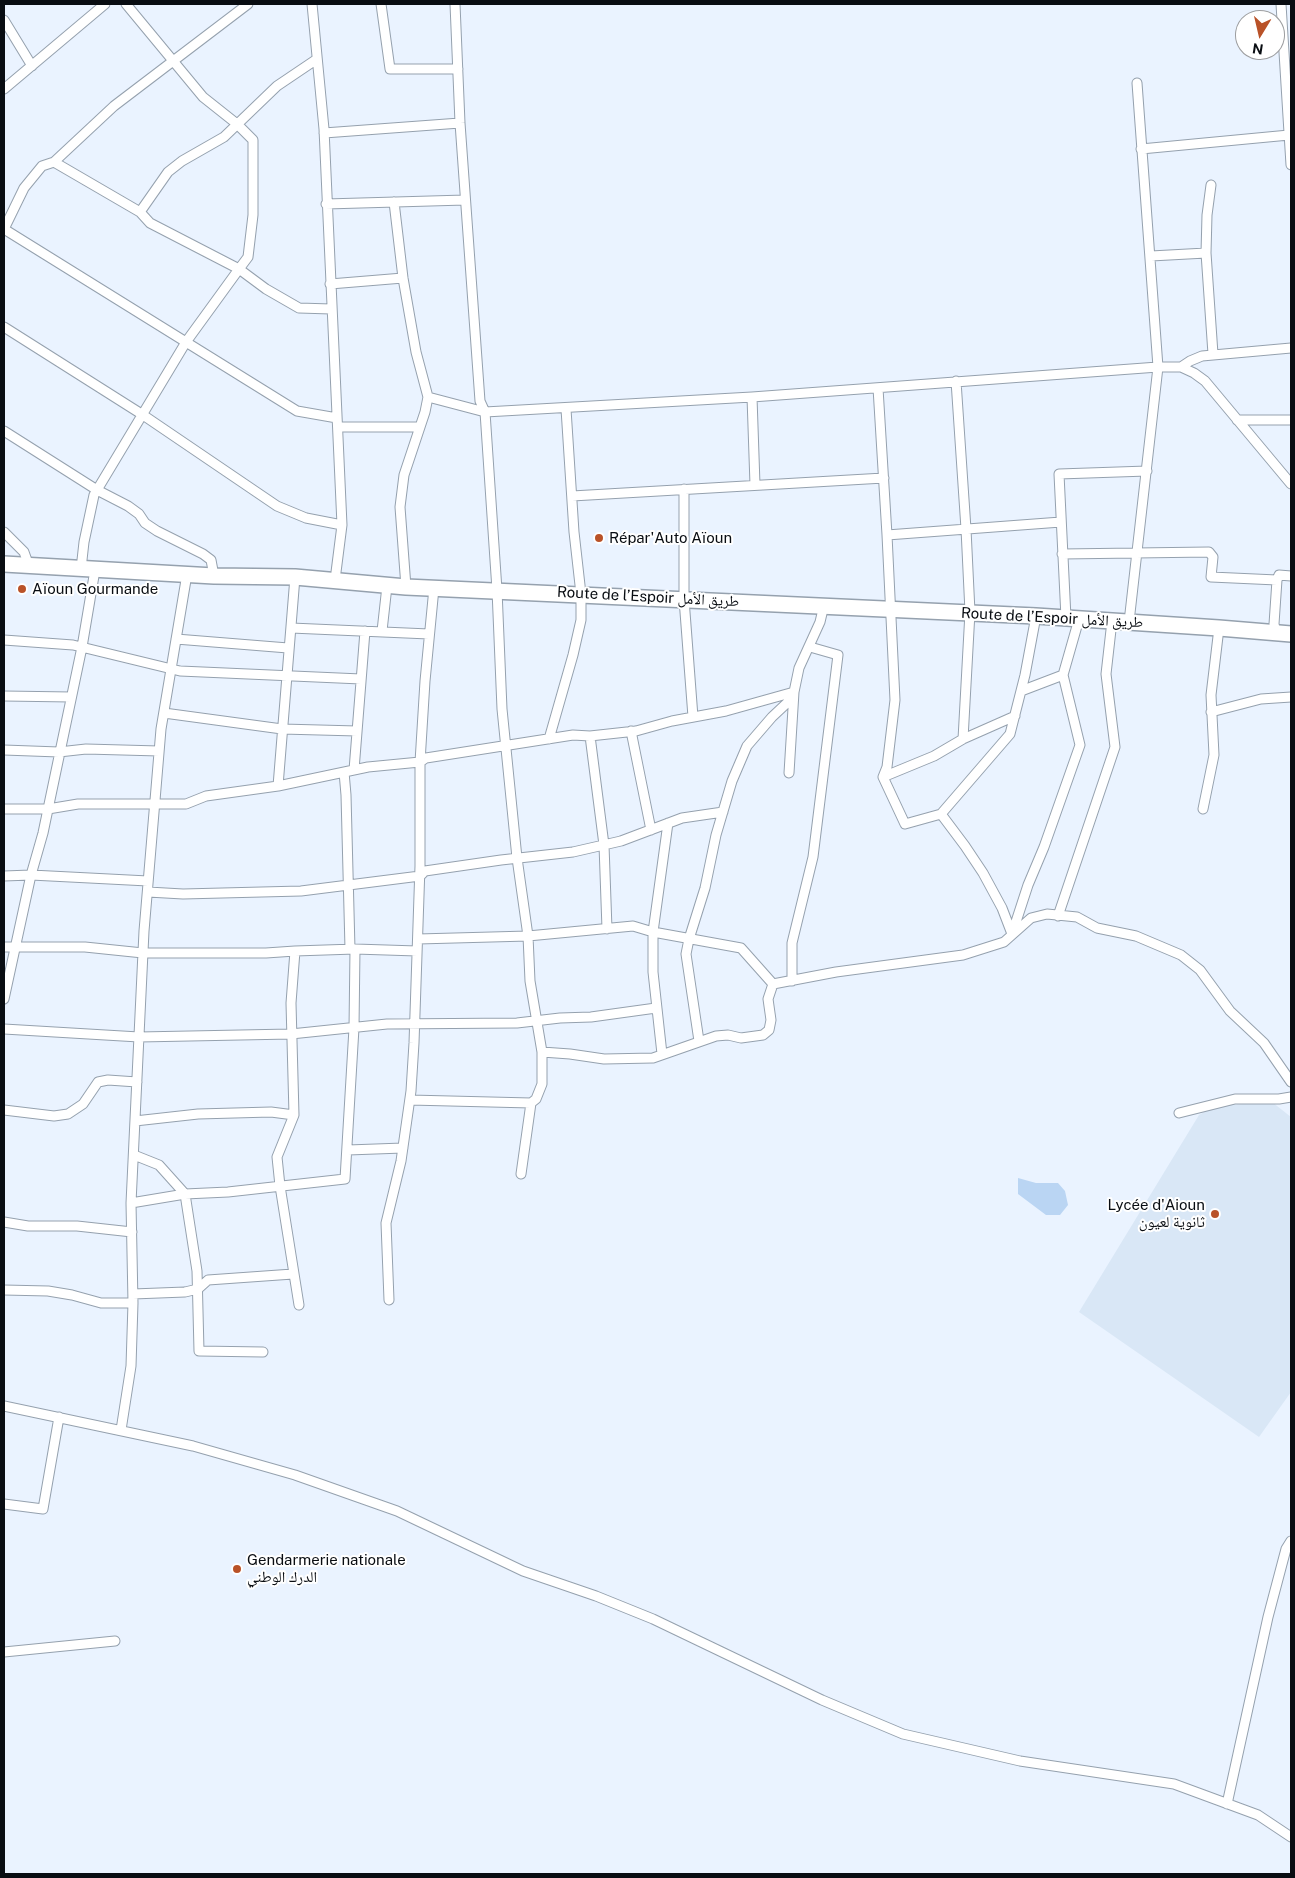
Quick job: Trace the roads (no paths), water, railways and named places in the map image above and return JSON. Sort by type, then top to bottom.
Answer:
[{"type":"highway","name":"Route de l’Espoir طريق الأمل","points":[[4,564],[214,576],[294,577],[406,587],[970,612],[1291,634]]},
{"type":"street","points":[[4,89],[105,4]]},
{"type":"street","points":[[4,1000],[30,875],[48,809],[82,648],[88,569],[86,532],[94,495],[186,342],[248,257],[251,241],[253,140],[237,124],[203,97],[126,4]]},
{"type":"street","points":[[248,4],[114,106],[54,162],[42,166],[24,188],[4,229],[298,411],[338,422],[420,427]]},
{"type":"street","points":[[312,4],[324,133],[331,309],[338,422],[342,526],[335,580]]},
{"type":"street","points":[[381,4],[390,69],[458,69]]},
{"type":"street","points":[[410,1100],[531,1103],[536,1099],[542,1084],[542,1052],[530,981],[528,936],[517,858],[506,745],[497,632],[485,412],[480,401],[474,300],[465,200],[455,4]]},
{"type":"street","points":[[1281,4],[1287,28],[1291,165]]},
{"type":"street","points":[[4,20],[32,66]]},
{"type":"street","points":[[140,212],[168,172],[182,161],[224,137],[277,86],[317,59]]},
{"type":"street","points":[[1129,622],[1158,367],[1137,83]]},
{"type":"street","points":[[324,133],[460,123]]},
{"type":"street","points":[[1141,149],[1289,135]]},
{"type":"street","points":[[54,162],[140,212],[150,223],[239,269],[266,289],[298,308],[331,309]]},
{"type":"street","points":[[1211,185],[1207,214],[1206,253],[1213,354]]},
{"type":"street","points":[[326,204],[465,200]]},
{"type":"street","points":[[394,202],[403,278],[416,352],[428,397],[404,475],[400,507],[406,587]]},
{"type":"street","points":[[1151,256],[1206,253]]},
{"type":"street","points":[[330,284],[403,278]]},
{"type":"street","points":[[4,327],[143,415],[277,506],[306,518],[342,526]]},
{"type":"street","points":[[1181,367],[1196,358],[1213,354],[1291,348]]},
{"type":"street","points":[[428,397],[485,412],[566,409],[752,398],[956,381],[1181,367],[1205,381],[1291,484]]},
{"type":"street","points":[[956,381],[970,612],[963,739]]},
{"type":"street","points":[[878,388],[894,700],[887,767],[883,777],[905,824],[940,814],[1010,734],[1036,616]]},
{"type":"street","points":[[752,398],[755,485]]},
{"type":"street","points":[[549,739],[581,620],[581,594],[566,409]]},
{"type":"street","points":[[1237,420],[1291,420]]},
{"type":"street","points":[[4,432],[97,490],[128,506],[156,531],[203,554],[211,560],[214,576]]},
{"type":"street","points":[[1012,935],[1028,885],[1044,847],[1080,745],[1063,675],[1072,619],[1062,554],[1059,474],[1147,471]]},
{"type":"street","points":[[572,496],[884,478]]},
{"type":"street","points":[[684,489],[684,599],[693,718]]},
{"type":"street","points":[[887,536],[1061,522]]},
{"type":"street","points":[[4,532],[24,552],[29,566]]},
{"type":"street","points":[[1062,554],[1209,552],[1213,557],[1211,577],[1277,580]]},
{"type":"street","points":[[121,1430],[131,1366],[133,1298],[131,1202],[148,881],[159,751],[170,668],[187,574]]},
{"type":"street","points":[[1276,633],[1274,624],[1277,580],[1279,575],[1291,576]]},
{"type":"street","points":[[278,786],[294,577]]},
{"type":"street","points":[[382,632],[387,586]]},
{"type":"street","points":[[389,1300],[386,1222],[403,1148],[410,1100],[420,876],[420,762],[434,588]]},
{"type":"street","points":[[789,773],[794,692],[800,668],[820,622],[824,606]]},
{"type":"street","points":[[1058,916],[1114,747],[1106,674],[1112,622]]},
{"type":"street","points":[[290,628],[429,634]]},
{"type":"street","points":[[1203,809],[1214,755],[1211,695],[1219,628]]},
{"type":"street","points":[[354,770],[365,632]]},
{"type":"street","points":[[176,639],[288,648]]},
{"type":"street","points":[[4,640],[73,645],[180,671],[361,679]]},
{"type":"street","points":[[792,981],[792,943],[813,857],[838,655],[810,647]]},
{"type":"street","points":[[1021,691],[1063,675]]},
{"type":"street","points":[[4,808],[48,809],[78,804],[186,804],[206,796],[278,786],[368,767],[420,762],[426,758],[549,739],[631,731],[726,711],[794,692]]},
{"type":"street","points":[[699,1041],[686,954],[689,938],[705,888],[723,812],[732,781],[747,746],[788,702],[794,692]]},
{"type":"street","points":[[4,696],[71,698]]},
{"type":"street","points":[[1211,712],[1261,699],[1291,697]]},
{"type":"street","points":[[164,713],[282,729],[357,731]]},
{"type":"street","points":[[883,777],[934,756],[963,739],[1015,716]]},
{"type":"street","points":[[631,731],[650,830]]},
{"type":"street","points":[[590,736],[604,845],[607,929]]},
{"type":"street","points":[[4,750],[59,752],[86,749],[159,751]]},
{"type":"street","points":[[131,1202],[185,1194],[345,1179],[354,1028],[344,772]]},
{"type":"street","points":[[148,892],[183,894],[301,891],[420,876],[425,871],[573,852],[604,845],[682,818],[723,812]]},
{"type":"street","points":[[940,814],[983,873],[1002,908],[1012,935]]},
{"type":"street","points":[[662,1054],[653,972],[653,932],[668,823]]},
{"type":"street","points":[[4,876],[30,875],[148,881]]},
{"type":"street","points":[[773,984],[836,972],[963,955],[1004,942],[1032,918],[1047,914],[1077,917],[1097,928],[1136,936],[1181,955],[1200,970],[1230,1011],[1264,1043],[1291,1082]]},
{"type":"street","points":[[418,939],[528,936],[633,926],[653,932],[741,948],[773,984]]},
{"type":"street","points":[[4,947],[84,947],[143,952],[266,953],[295,950],[352,949],[417,951]]},
{"type":"street","points":[[295,950],[291,1003],[294,1115],[277,1157],[299,1305]]},
{"type":"street","points":[[542,1052],[604,1058],[652,1058],[716,1036],[728,1035],[741,1038],[763,1035],[769,1030],[771,1020],[768,999],[773,984]]},
{"type":"street","points":[[4,1029],[139,1037],[291,1034],[387,1024],[414,1026],[517,1023],[591,1017],[656,1008]]},
{"type":"street","points":[[4,1110],[54,1116],[68,1114],[83,1104],[98,1082],[108,1080],[137,1082]]},
{"type":"street","points":[[1179,1113],[1235,1099],[1279,1099],[1291,1097]]},
{"type":"street","points":[[521,1174],[531,1103]]},
{"type":"street","points":[[135,1121],[198,1114],[271,1112],[294,1115]]},
{"type":"street","points":[[348,1150],[403,1148]]},
{"type":"street","points":[[134,1155],[159,1165],[185,1194],[198,1289],[199,1351],[262,1352]]},
{"type":"street","points":[[4,1222],[28,1226],[78,1226],[132,1232]]},
{"type":"street","points":[[4,1290],[48,1291],[101,1302],[185,1292],[198,1289],[208,1280],[293,1274]]},
{"type":"street","points":[[4,1406],[193,1446],[295,1475],[397,1511],[523,1571],[596,1596],[653,1619],[822,1700],[903,1734],[1020,1761],[1174,1784],[1258,1815],[1291,1837]]},
{"type":"street","points":[[4,1504],[43,1509],[59,1417]]},
{"type":"street","points":[[1227,1804],[1268,1617],[1286,1549],[1291,1541]]},
{"type":"street","points":[[4,1652],[115,1641]]},
{"type":"water","points":[[1018,1178],[1036,1183],[1058,1183],[1065,1191],[1068,1205],[1060,1215],[1046,1215],[1018,1194]]},
{"type":"place","name":"Répar'Auto Aïoun","points":[[599,538]]},
{"type":"place","name":"Aïoun Gourmande","points":[[22,589]]},
{"type":"place","name":"Lycée d'Aioun ثانوية لعيون","points":[[1215,1214]]},
{"type":"place","name":"Gendarmerie nationale الدرك الوطني","points":[[237,1569]]}]
